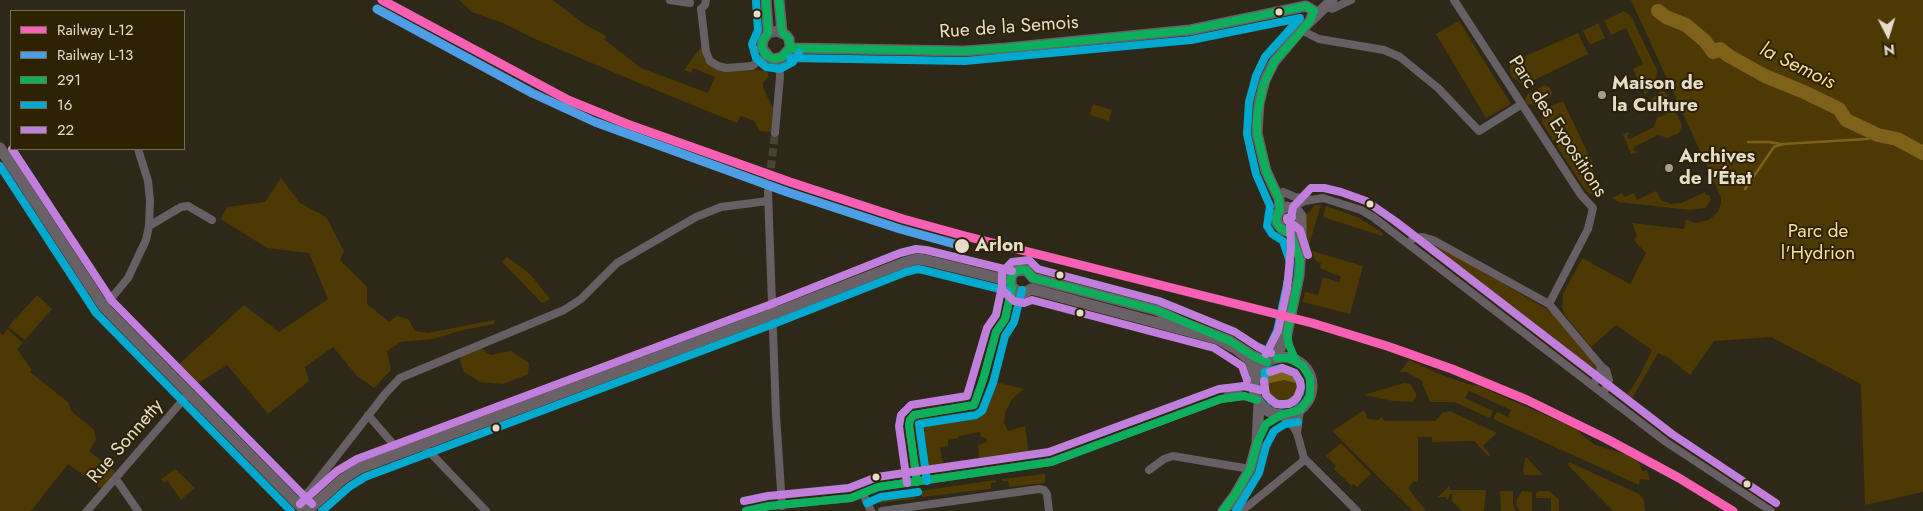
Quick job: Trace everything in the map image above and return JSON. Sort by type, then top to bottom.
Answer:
[{"type":"main road","points":[[766,0],[768,33],[762,44],[766,55],[774,59],[786,55],[790,48],[788,39],[782,32],[780,0]]},
{"type":"main road","name":"Rue de la Semois","points":[[1230,22],[1303,0]]},
{"type":"main road","name":"Rue de la Semois","points":[[1249,18],[1305,3],[1328,3]]},
{"type":"main road","points":[[1287,208],[1279,199],[1270,182],[1263,157],[1257,133],[1259,103],[1263,86],[1274,62],[1301,30],[1328,3]]},
{"type":"main road","name":"Rue de la Semois","points":[[790,48],[964,51],[1190,30],[1306,6],[1314,11],[1310,21]]},
{"type":"main road","points":[[768,33],[772,31],[782,32]]},
{"type":"main road","points":[[0,148],[104,307],[303,508],[320,498],[360,468],[917,259],[1011,284],[1021,293],[1030,289],[1218,339],[1236,349],[1250,360],[1255,377],[1254,386],[1258,402],[1257,444]]},
{"type":"main road","points":[[1263,157],[1283,192],[1287,208]]},
{"type":"main road","points":[[1296,361],[1288,345],[1287,334],[1297,291],[1300,261],[1301,247],[1300,220],[1296,209],[1287,208],[1277,214],[1277,222],[1279,227],[1287,231],[1293,238],[1300,261]]},
{"type":"main road","points":[[1287,231],[1292,231],[1300,220]]},
{"type":"main road","points":[[1011,284],[1013,273],[1019,270],[1026,270],[1036,279],[1156,310],[1230,341],[1253,356],[1271,360],[1289,358],[1296,361],[1308,372],[1312,388],[1310,397],[1300,410],[1281,415],[1266,424],[1257,444],[1250,469],[1225,509]]},
{"type":"main road","points":[[1255,377],[1271,360],[1287,334]]},
{"type":"main road","points":[[1258,402],[1265,409],[1281,415]]},
{"type":"street","points":[[670,0],[690,2],[694,9],[701,9],[705,5],[706,0]]},
{"type":"street","points":[[1328,3],[1332,9],[1351,0]]},
{"type":"street","name":"Parc des Expositions","points":[[1454,0],[1580,195],[1593,208],[1588,229],[1549,304]]},
{"type":"street","points":[[701,9],[706,52],[710,61],[726,68],[752,66],[766,55]]},
{"type":"street","points":[[1301,30],[1318,40],[1384,50],[1400,57],[1438,88],[1479,131],[1522,104]]},
{"type":"street","points":[[775,133],[780,76],[778,59]]},
{"type":"street","points":[[104,307],[128,278],[146,240],[149,226],[150,201],[148,181],[138,150]]},
{"type":"street","points":[[1283,192],[1295,197],[1323,198],[1361,210],[1408,243],[1680,452],[1771,511]]},
{"type":"street","points":[[303,508],[311,489],[368,415],[400,378],[564,310],[581,299],[617,263],[684,223],[721,207],[768,196],[776,415],[782,506]]},
{"type":"street","points":[[1287,208],[1314,198]]},
{"type":"street","points":[[1300,220],[1306,207],[1314,198]]},
{"type":"street","points":[[149,226],[181,207],[188,206],[212,220]]},
{"type":"street","points":[[1408,243],[1414,238],[1423,237],[1433,240],[1549,304],[1606,370],[1610,380],[1603,394]]},
{"type":"street","points":[[917,482],[909,425],[910,420],[914,415],[974,405],[979,395],[996,332],[1005,319],[1011,284]]},
{"type":"street","points":[[1592,386],[1599,377],[1601,366]]},
{"type":"street","points":[[1221,400],[1255,377]]},
{"type":"street","name":"Rue Sonnetty","points":[[88,511],[189,393]]},
{"type":"street","points":[[746,511],[851,498],[878,487],[1051,462],[1221,400],[1244,396],[1258,402]]},
{"type":"street","points":[[1297,433],[1300,410]]},
{"type":"street","points":[[368,415],[400,452]]},
{"type":"street","points":[[1281,415],[1293,426],[1297,433],[1304,458],[1357,511]]},
{"type":"street","points":[[422,444],[486,511]]},
{"type":"street","points":[[1149,470],[1164,459],[1174,456],[1250,469]]},
{"type":"street","points":[[1225,509],[1235,505],[1245,508],[1302,462],[1304,458]]},
{"type":"street","points":[[116,479],[138,511]]},
{"type":"street","points":[[311,489],[314,496],[320,498]]},
{"type":"street","points":[[882,511],[936,507],[1039,489],[1044,490],[1047,494],[1049,511]]},
{"type":"street","points":[[863,494],[871,511]]},
{"type":"green space","points":[[459,0],[553,0],[584,24],[606,36],[605,40],[641,68],[708,93],[715,77],[693,68],[691,73],[684,70],[701,47],[704,59],[715,69],[725,71],[767,71],[769,77],[763,82],[763,88],[774,110],[771,132],[760,131],[754,121],[741,116],[737,123],[646,86],[535,39],[503,23],[472,12]]},
{"type":"green space","name":"Parc de l'Hydrion","points":[[1631,0],[1923,0],[1923,492],[1865,505],[1861,384],[1771,337],[1714,341],[1690,375],[1669,358],[1658,353],[1628,405],[1624,397],[1641,373],[1652,350],[1616,325],[1591,347],[1564,314],[1562,307],[1563,294],[1582,258],[1630,284],[1646,253],[1634,240],[1637,236],[1632,223],[1684,229],[1686,219],[1695,223],[1709,220],[1718,212],[1721,204],[1721,197]]},
{"type":"green space","points":[[1624,11],[1631,16],[1657,70],[1655,85],[1645,95],[1633,69],[1643,64],[1626,28],[1611,35],[1604,21]]},
{"type":"green space","points":[[1459,21],[1511,104],[1486,118],[1436,34]]},
{"type":"green space","points":[[1598,23],[1605,38],[1590,45],[1583,31]]},
{"type":"green space","points":[[1578,33],[1588,54],[1530,82],[1520,83],[1512,77],[1510,66],[1514,61]]},
{"type":"green space","points":[[1544,85],[1549,87],[1552,92],[1551,97],[1534,105],[1527,104],[1525,99],[1528,94]]},
{"type":"green space","points":[[1661,91],[1667,94],[1669,102],[1667,106],[1654,113],[1648,102]]},
{"type":"green space","points":[[1563,101],[1594,166],[1592,168],[1599,183],[1599,189],[1596,194],[1590,194],[1586,191],[1542,123],[1542,114],[1546,108]]},
{"type":"green space","points":[[1093,104],[1112,110],[1109,121],[1090,115]]},
{"type":"green space","points":[[1668,113],[1675,113],[1678,116],[1682,126],[1679,133],[1668,138],[1658,135],[1634,147],[1633,150],[1639,152],[1631,154],[1623,134],[1629,132],[1627,138],[1630,139],[1654,127],[1657,118]]},
{"type":"green space","points":[[281,178],[300,203],[326,217],[344,251],[340,260],[367,287],[367,304],[389,322],[397,316],[408,319],[415,331],[428,333],[494,320],[494,324],[463,330],[433,339],[401,342],[387,351],[391,370],[374,388],[357,376],[333,347],[305,367],[309,381],[268,414],[227,365],[194,386],[176,367],[244,305],[279,332],[328,299],[309,253],[267,248],[221,219],[227,207],[265,202]]},
{"type":"green space","points":[[1656,191],[1661,200],[1671,204],[1681,203],[1705,192],[1705,194],[1710,196],[1711,200],[1705,208],[1690,210],[1618,202],[1612,198],[1622,193],[1624,197],[1634,193],[1637,200]]},
{"type":"green space","points":[[1315,205],[1321,205],[1308,248],[1306,246],[1306,215]]},
{"type":"green space","points":[[1326,206],[1359,218],[1383,233],[1382,236],[1323,217]]},
{"type":"green space","points":[[1288,213],[1294,219],[1288,225],[1282,219]]},
{"type":"green space","points":[[1424,241],[1436,245],[1545,308],[1559,320],[1597,368],[1597,375],[1593,377],[1588,375],[1423,248],[1422,243]]},
{"type":"green space","points":[[1312,251],[1363,266],[1350,314],[1303,302],[1305,292],[1318,295],[1323,277],[1339,282],[1341,277],[1320,268],[1321,263],[1315,260]]},
{"type":"green space","points":[[507,257],[530,274],[550,299],[542,303],[502,262]]},
{"type":"green space","points":[[37,295],[52,309],[25,340],[8,327]]},
{"type":"green space","points":[[7,329],[23,343],[17,349],[32,370],[30,372],[69,403],[71,411],[94,430],[96,440],[89,451],[119,475],[102,489],[68,464],[31,511],[0,511],[0,333],[3,335]]},
{"type":"green space","points":[[480,347],[490,355],[511,351],[529,363],[528,374],[503,384],[480,382],[464,372],[460,360],[463,354]]},
{"type":"green space","points":[[1409,360],[1439,374],[1479,386],[1577,429],[1595,445],[1625,454],[1639,462],[1642,471],[1647,471],[1650,480],[1640,479],[1639,485],[1493,419],[1497,412],[1508,417],[1511,410],[1469,391],[1465,398],[1493,411],[1490,418],[1454,402],[1430,402],[1421,380],[1406,372],[1400,372]]},
{"type":"green space","points":[[1284,380],[1304,388],[1304,393],[1300,402],[1293,407],[1280,410],[1272,407],[1265,400],[1262,393],[1262,385]]},
{"type":"green space","points":[[992,381],[1024,389],[1012,399],[1005,413],[1004,423],[1008,431],[1025,426],[1029,454],[979,461],[978,445],[987,442],[986,438],[981,437],[980,432],[948,440],[948,446],[940,447],[943,465],[949,465],[949,470],[932,472],[919,463],[914,423],[917,419],[981,410],[987,405]]},
{"type":"green space","points":[[1404,383],[1410,384],[1416,393],[1416,398],[1412,402],[1393,401],[1364,395]]},
{"type":"green space","points":[[1364,410],[1368,419],[1378,420],[1382,417],[1385,421],[1435,421],[1442,413],[1450,411],[1497,433],[1483,446],[1490,454],[1489,457],[1474,441],[1432,442],[1432,437],[1418,437],[1418,480],[1414,481],[1408,488],[1426,511],[1413,511],[1332,431]]},
{"type":"green space","points":[[1341,443],[1371,474],[1357,487],[1353,484],[1352,486],[1334,469],[1336,466],[1326,456]]},
{"type":"green space","points":[[1525,458],[1543,475],[1525,475],[1523,471]]},
{"type":"green space","points":[[1569,462],[1639,494],[1644,501],[1645,511],[1613,511],[1568,465]]},
{"type":"green space","points":[[175,469],[195,488],[181,500],[167,480],[164,483],[161,479]]},
{"type":"green space","points":[[1045,474],[1045,483],[1009,487],[1008,481],[1002,481],[1002,479]]},
{"type":"green space","points":[[995,480],[997,482],[991,483],[991,489],[922,497],[920,491]]},
{"type":"green space","points":[[1449,486],[1450,490],[1486,490],[1484,511],[1462,511],[1452,501],[1452,494],[1450,494],[1448,500],[1445,497],[1438,497]]},
{"type":"green space","points":[[1500,491],[1513,491],[1513,505],[1516,511],[1501,511]]},
{"type":"green space","points":[[1522,491],[1532,492],[1532,511],[1520,511],[1516,506],[1517,499]]},
{"type":"green space","points":[[1538,491],[1550,491],[1559,500],[1559,511],[1551,511],[1551,498],[1536,498]]},
{"type":"green space","points":[[914,493],[915,499],[879,503],[876,497]]},
{"type":"shaded area","points":[[1283,367],[1299,374],[1304,388],[1284,380],[1262,385],[1272,370]]},
{"type":"waterway","name":"la Semois","points":[[1658,11],[1666,17],[1686,25],[1705,41],[1713,52],[1720,49],[1765,76],[1839,109],[1846,120],[1878,135],[1897,139],[1923,153]]},
{"type":"waterway","points":[[1745,189],[1774,147],[1783,144],[1867,139],[1878,135]]},
{"type":"waterway","points":[[1748,142],[1781,144]]},
{"type":"tunnel","points":[[768,192],[775,133]]},
{"type":"rail line","name":"L-12","points":[[382,0],[568,100],[627,124],[790,182],[903,219],[965,236],[1312,323],[1387,346],[1452,369],[1527,400],[1605,438],[1679,478],[1733,511]]},
{"type":"rail line","name":"L-13","points":[[377,9],[532,93],[595,122],[787,192],[900,229],[962,246]]},
{"type":"transit line","name":"291","points":[[766,0],[768,33],[763,40],[762,48],[766,55],[774,59],[782,57],[790,48],[789,39],[782,32],[779,0]]},
{"type":"transit line","name":"16","points":[[756,1],[758,30],[752,44],[756,58],[766,67],[780,69],[793,62],[799,53]]},
{"type":"transit line","name":"291","points":[[790,48],[964,51],[1006,48],[1190,30],[1306,6],[1314,11],[1310,21],[1274,62],[1263,86],[1257,116],[1257,133],[1266,171],[1279,199],[1280,210],[1276,218],[1277,223],[1279,227],[1291,235],[1300,261],[1299,276],[1287,334],[1289,345],[1296,361]]},
{"type":"transit line","name":"16","points":[[790,58],[965,61],[1191,40],[1300,18],[1265,57],[1256,76],[1249,102],[1247,134],[1256,174],[1270,206],[1267,226],[1272,234],[1283,241],[1290,262],[1277,331],[1266,354]]},
{"type":"transit line","name":"22","points":[[13,150],[112,301],[312,504]]},
{"type":"transit line","name":"16","points":[[0,166],[96,313],[291,511]]},
{"type":"transit line","name":"22","points":[[1266,354],[1278,331],[1287,289],[1291,247],[1290,223],[1293,207],[1311,188],[1324,188],[1341,192],[1366,201],[1395,221],[1672,434],[1776,503]]},
{"type":"transit line","name":"22","points":[[1292,217],[1287,218],[1287,220],[1300,230],[1308,255]]},
{"type":"transit line","name":"22","points":[[300,504],[337,471],[357,459],[769,305],[900,253],[916,249],[926,250],[1012,271]]},
{"type":"transit line","name":"22","points":[[1247,380],[1242,366],[1214,348],[1032,300],[1024,303],[1014,301],[1002,290],[1002,272],[1012,262],[1029,260],[1038,269],[1159,301],[1235,332],[1271,353]]},
{"type":"transit line","name":"16","points":[[322,511],[349,487],[365,477],[776,323],[906,272],[918,269],[1008,291]]},
{"type":"transit line","name":"291","points":[[1012,288],[1010,281],[1013,273],[1019,270],[1026,270],[1033,278],[1156,310],[1230,341],[1253,356],[1267,362]]},
{"type":"transit line","name":"22","points":[[907,483],[899,426],[901,415],[911,405],[967,396],[987,328],[996,315],[1002,286]]},
{"type":"transit line","name":"291","points":[[917,482],[909,425],[910,420],[914,415],[974,405],[996,332],[1005,319],[1012,288]]},
{"type":"transit line","name":"16","points":[[927,481],[919,424],[976,415],[982,411],[993,383],[1005,336],[1014,322],[1022,290]]},
{"type":"transit line","name":"291","points":[[1223,511],[1250,469],[1257,443],[1266,424],[1281,415],[1300,410],[1310,397],[1310,378],[1303,366],[1289,358],[1277,358]]},
{"type":"transit line","name":"16","points":[[1282,368],[1295,373],[1300,381],[1301,388],[1294,402],[1281,405],[1271,401],[1266,395],[1264,386],[1265,372],[1282,368]]},
{"type":"transit line","name":"22","points":[[1264,381],[1266,395],[1276,404],[1289,404],[1297,398],[1301,387],[1295,373],[1282,368],[1270,372]]},
{"type":"transit line","name":"22","points":[[744,501],[768,496],[849,488],[877,477],[1049,452],[1219,389],[1244,386],[1260,390]]},
{"type":"transit line","name":"291","points":[[746,511],[769,506],[851,498],[878,487],[1051,462],[1221,399],[1244,396],[1257,400]]},
{"type":"transit line","name":"16","points":[[1236,511],[1259,473],[1266,446],[1274,431],[1285,424],[1298,422]]},
{"type":"transit line","name":"16","points":[[867,503],[881,497],[918,492]]},
{"type":"place","name":"Maison de la Culture","points":[[1602,95]]},
{"type":"place","name":"Archives de l'État","points":[[1669,168]]},
{"type":"place","name":"Arlon","points":[[962,246]]}]
